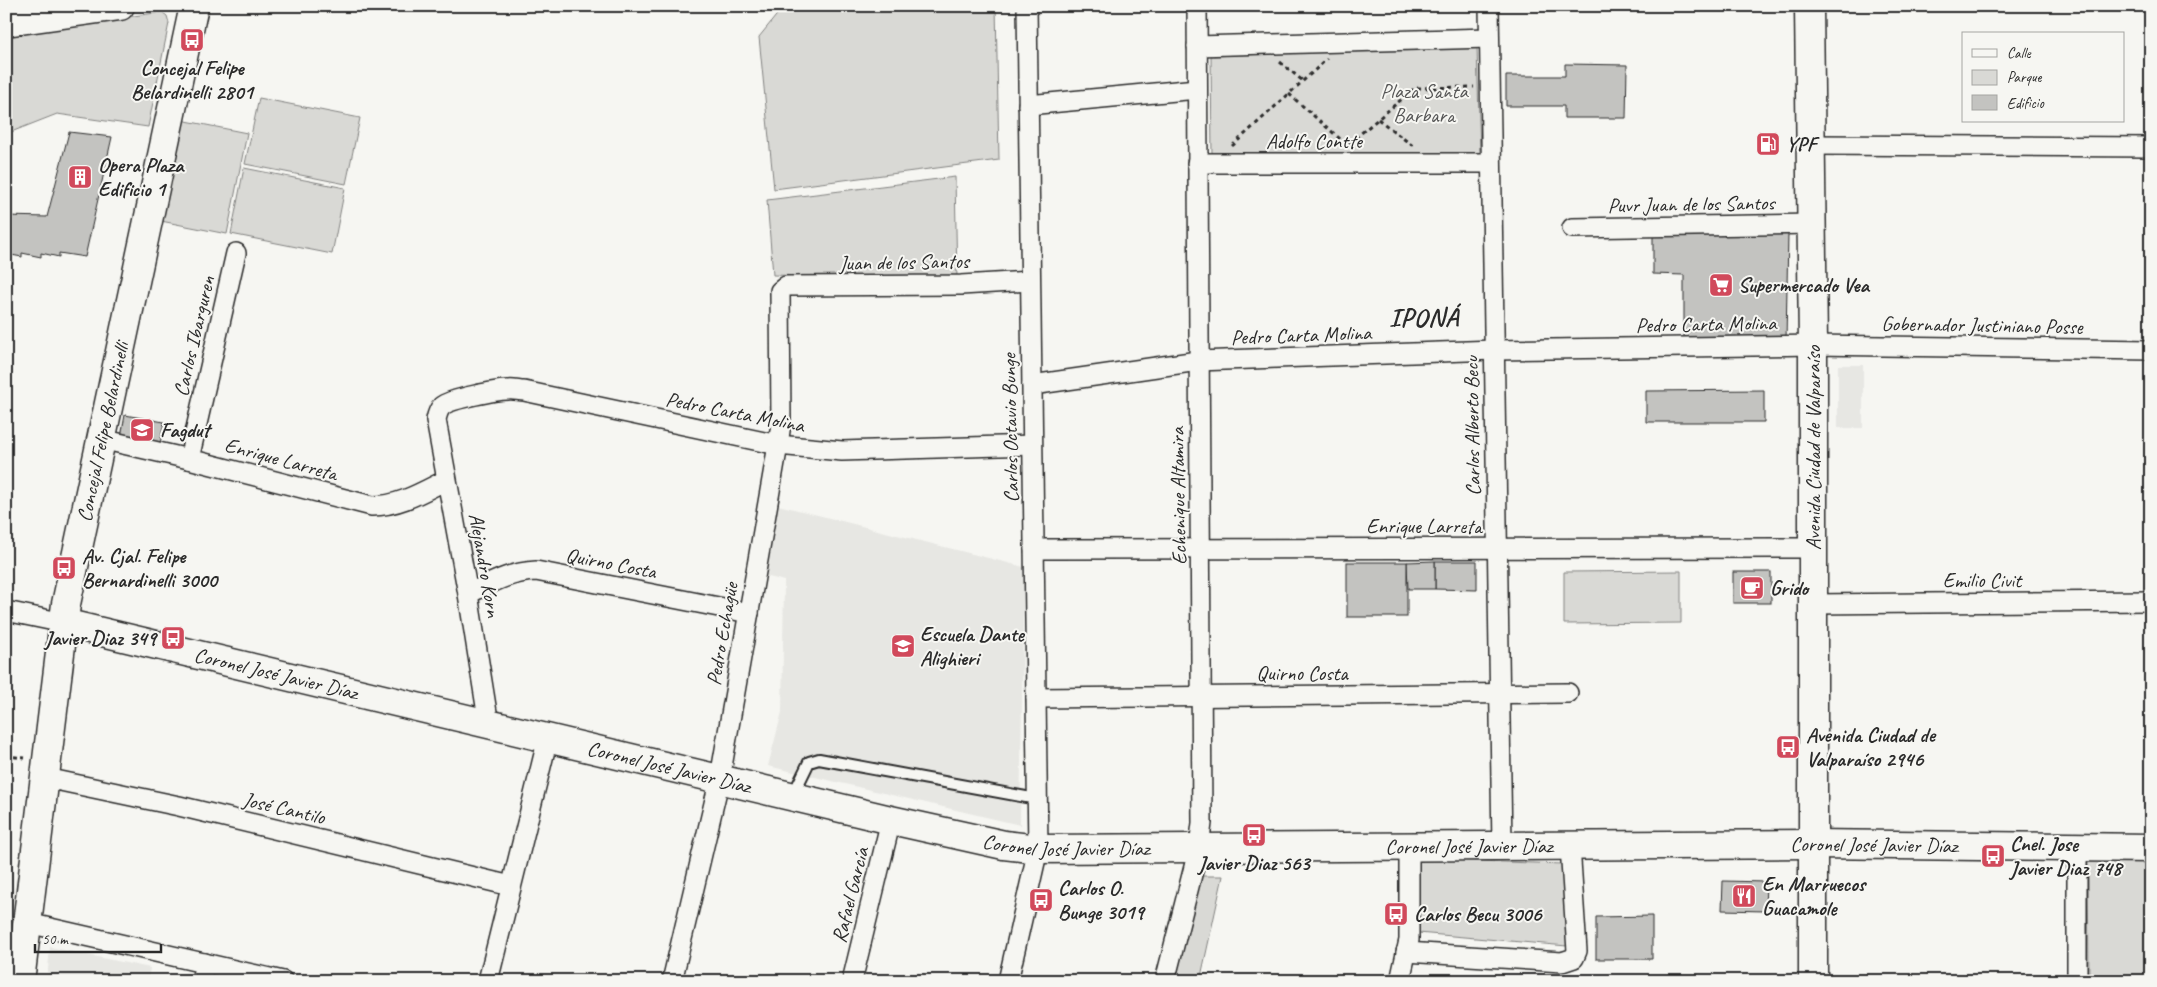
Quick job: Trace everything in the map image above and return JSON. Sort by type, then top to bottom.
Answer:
[{"type":"main road","points":[[6,22],[120,6]]},
{"type":"main road","name":"Concejal Felipe Belardinelli","points":[[20,981],[66,604],[194,6]]},
{"type":"main road","name":"Avenida Ciudad de Valparaíso","points":[[1809,6],[1813,345],[1813,981]]},
{"type":"main road","name":"Coronel José Javier Díaz","points":[[64,623],[489,725],[793,795],[891,820],[1004,845],[1038,849],[1814,844],[2151,848]]},
{"type":"street","name":"Carlos Octavio Bunge","points":[[1008,981],[1038,849],[1027,6]]},
{"type":"street","name":"Echenique Altamira","points":[[1165,981],[1199,847],[1202,823],[1198,361],[1205,163],[1197,89],[1197,6]]},
{"type":"street","name":"Carlos Alberto Becu","points":[[1488,6],[1502,846]]},
{"type":"street","points":[[1197,46],[1489,38]]},
{"type":"street","points":[[1028,105],[1197,89]]},
{"type":"street","points":[[1810,145],[2151,147]]},
{"type":"street","name":"Adolfo Contte","points":[[1205,163],[1491,163]]},
{"type":"street","name":"Puvr Juan de los Santos","points":[[1572,228],[1811,224]]},
{"type":"street","name":"Carlos Ibarguren","points":[[189,459],[236,253]]},
{"type":"street","name":"Juan de los Santos","points":[[780,290],[786,286],[961,285],[1030,281]]},
{"type":"street","name":"Pedro Echagüe","points":[[672,981],[720,778],[778,445],[780,424],[780,290]]},
{"type":"street","name":"Pedro Carta Molina","points":[[1032,385],[1198,361],[1494,350],[1813,345]]},
{"type":"street","name":"Gobernador Justiniano Posse","points":[[1813,345],[2151,350]]},
{"type":"street","name":"Pedro Carta Molina","points":[[438,412],[442,406],[449,402],[508,390],[778,445],[842,451],[1032,445]]},
{"type":"street","name":"Alejandro Korn","points":[[438,412],[436,420],[468,594],[489,725]]},
{"type":"street","name":"Enrique Larreta","points":[[101,439],[189,459],[372,506],[387,506],[402,501],[446,480]]},
{"type":"street","name":"Enrique Larreta","points":[[1034,549],[1813,548]]},
{"type":"street","name":"Quirno Costa","points":[[468,594],[504,576],[536,571],[748,613]]},
{"type":"street","name":"Emilio Civit","points":[[1813,604],[2151,602]]},
{"type":"street","name":"Coronel José Javier Díaz","points":[[6,611],[64,623]]},
{"type":"street","name":"Quirno Costa","points":[[1036,698],[1568,693]]},
{"type":"street","points":[[488,981],[548,738]]},
{"type":"street","name":"José Cantilo","points":[[46,778],[179,806],[511,886]]},
{"type":"street","name":"Rafael García","points":[[852,981],[891,820]]},
{"type":"street","points":[[1400,981],[1409,940],[1409,846]]},
{"type":"street","points":[[1406,952],[1562,962],[1574,958],[1577,951],[1570,846]]},
{"type":"street","points":[[2077,847],[2077,981]]},
{"type":"street","points":[[28,923],[203,972],[283,981]]},
{"type":"lane","points":[[793,795],[809,762],[819,759],[1038,799]]},
{"type":"path","points":[[1205,163],[1289,94],[1346,42]]},
{"type":"path","points":[[1289,94],[1347,145],[1415,88],[1490,87]]},
{"type":"path","points":[[1378,119],[1437,163]]},
{"type":"shaded area","points":[[1838,365],[1863,365],[1863,428],[1838,428]]},
{"type":"shaded area","name":"Escuela Dante Alighieri","points":[[774,504],[1024,567],[1020,825],[768,766],[782,712],[784,581],[762,575]]},
{"type":"shaded area","points":[[50,947],[150,968],[148,981],[47,981]]},
{"type":"green space","points":[[784,6],[996,6],[999,160],[774,189],[759,37]]},
{"type":"green space","points":[[162,12],[167,16],[169,23],[148,127],[57,114],[6,134],[6,34]]},
{"type":"green space","name":"Plaza Santa Barbara","points":[[1477,47],[1480,157],[1212,156],[1211,56]]},
{"type":"green space","points":[[259,98],[360,118],[346,184],[245,164]]},
{"type":"green space","points":[[181,120],[247,133],[227,234],[161,221]]},
{"type":"green space","points":[[244,168],[345,188],[332,254],[231,234]]},
{"type":"green space","points":[[955,177],[957,280],[773,275],[767,200]]},
{"type":"green space","points":[[1681,571],[1681,623],[1564,624],[1564,572]]},
{"type":"green space","points":[[1418,859],[1562,864],[1567,946],[1418,933]]},
{"type":"green space","points":[[2088,859],[2151,859],[2151,981],[2089,981]]},
{"type":"green space","points":[[1196,876],[1223,876],[1200,981],[1171,981]]},
{"type":"building","points":[[1565,64],[1627,65],[1626,118],[1564,118],[1564,106],[1506,106],[1506,76],[1565,76]]},
{"type":"building","name":"Opera Plaza Edificio 1","points":[[69,132],[112,137],[85,257],[59,253],[59,257],[41,253],[41,257],[22,253],[22,257],[6,254],[6,216],[47,217]]},
{"type":"building","points":[[1653,233],[1788,233],[1786,341],[1684,341],[1684,275],[1653,274]]},
{"type":"building","points":[[1764,390],[1764,422],[1646,422],[1646,391]]},
{"type":"building","name":"Fagdut","points":[[125,415],[164,422],[160,444],[121,437]]},
{"type":"building","points":[[1435,561],[1477,561],[1477,590],[1435,589]]},
{"type":"building","points":[[1435,561],[1435,589],[1408,589],[1407,562]]},
{"type":"building","points":[[1347,562],[1407,562],[1407,617],[1347,617]]},
{"type":"building","name":"Grido","points":[[1733,572],[1771,572],[1771,603],[1733,603]]},
{"type":"building","name":"En Marruecos Guacamole","points":[[1723,881],[1766,882],[1765,911],[1722,910]]},
{"type":"building","points":[[1652,916],[1652,959],[1596,959],[1596,917]]},
{"type":"place","name":"Concejal Felipe Belardinelli 2801","points":[[192,40]]},
{"type":"place","name":"YPF","points":[[1768,144]]},
{"type":"place","name":"Opera Plaza Edificio 1","points":[[80,177]]},
{"type":"place","name":"Supermercado Vea","points":[[1721,285]]},
{"type":"place","name":"Fagdut","points":[[142,430]]},
{"type":"place","name":"Av. Cjal. Felipe Bernardinelli 3000","points":[[64,568]]},
{"type":"place","name":"Grido","points":[[1752,588]]},
{"type":"place","name":"Javier Diaz 349","points":[[173,638]]},
{"type":"place","name":"Escuela Dante Alighieri","points":[[903,646]]},
{"type":"place","name":"Avenida Ciudad de Valparaíso 2946","points":[[1788,747]]},
{"type":"place","name":"Javier Diaz 563","points":[[1254,835]]},
{"type":"place","name":"Cnel. Jose Javier Diaz 748","points":[[1993,856]]},
{"type":"place","name":"En Marruecos Guacamole","points":[[1744,896]]},
{"type":"place","name":"Carlos O. Bunge 3019","points":[[1041,900]]},
{"type":"place","name":"Carlos Becu 3006","points":[[1396,914]]},
{"type":"district","name":"IPONÁ","points":[[1424,317]]}]
